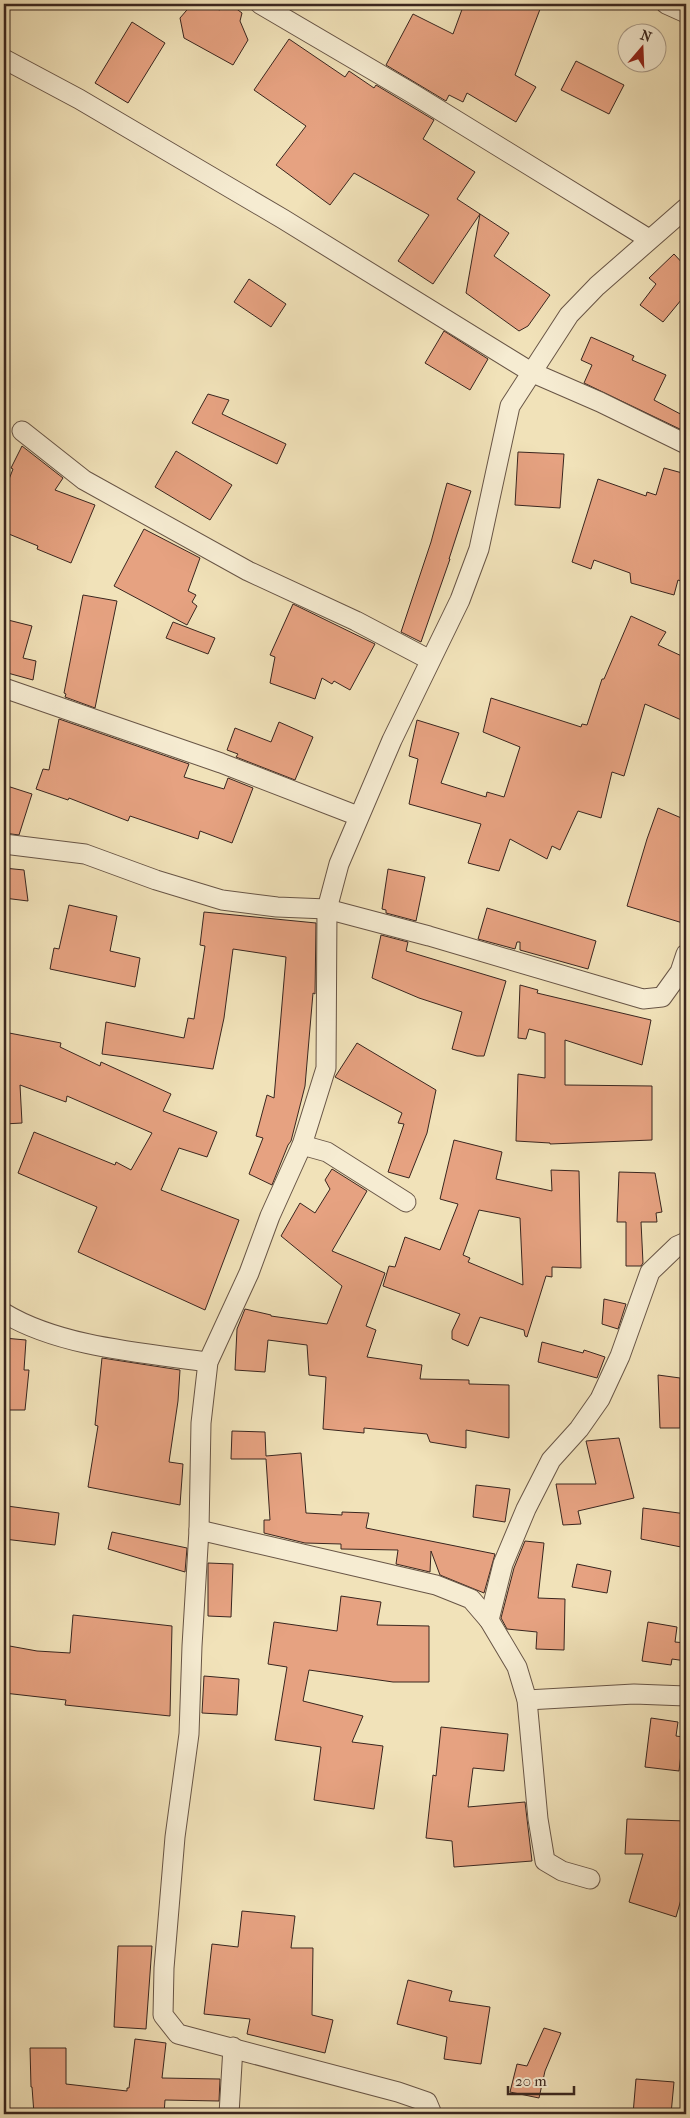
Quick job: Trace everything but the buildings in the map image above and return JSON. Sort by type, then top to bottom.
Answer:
[{"type":"street","points":[[260,4],[410,92],[649,239]]},
{"type":"street","points":[[666,4],[686,13]]},
{"type":"street","points":[[4,58],[96,109],[259,205],[531,372],[600,402],[686,444]]},
{"type":"street","points":[[432,2114],[427,2102],[232,2047],[178,2034],[163,2015],[164,1968],[175,1837],[189,1734],[199,1530],[201,1423],[208,1362],[249,1272],[270,1216],[302,1145],[326,1068],[327,909],[339,864],[358,816],[430,660],[460,600],[479,549],[510,406],[569,315],[597,286],[686,208]]},
{"type":"street","points":[[22,431],[84,480],[248,571],[356,621],[430,660]]},
{"type":"street","points":[[4,688],[222,764],[358,816]]},
{"type":"street","points":[[4,844],[85,854],[156,880],[222,900],[277,907],[327,909],[438,938],[643,999],[662,997],[680,972],[686,954]]},
{"type":"street","points":[[302,1145],[327,1152],[406,1202]]},
{"type":"street","points":[[489,1620],[503,1564],[526,1509],[551,1460],[579,1428],[600,1398],[620,1356],[650,1272],[677,1246],[686,1242]]},
{"type":"street","points":[[4,1313],[19,1322],[89,1345],[208,1362]]},
{"type":"street","points":[[199,1530],[436,1585],[471,1599],[489,1620],[516,1667],[526,1700],[538,1819],[545,1861],[562,1871],[590,1879]]},
{"type":"street","points":[[526,1700],[634,1694],[686,1696]]},
{"type":"street","points":[[229,2114],[232,2047]]}]
